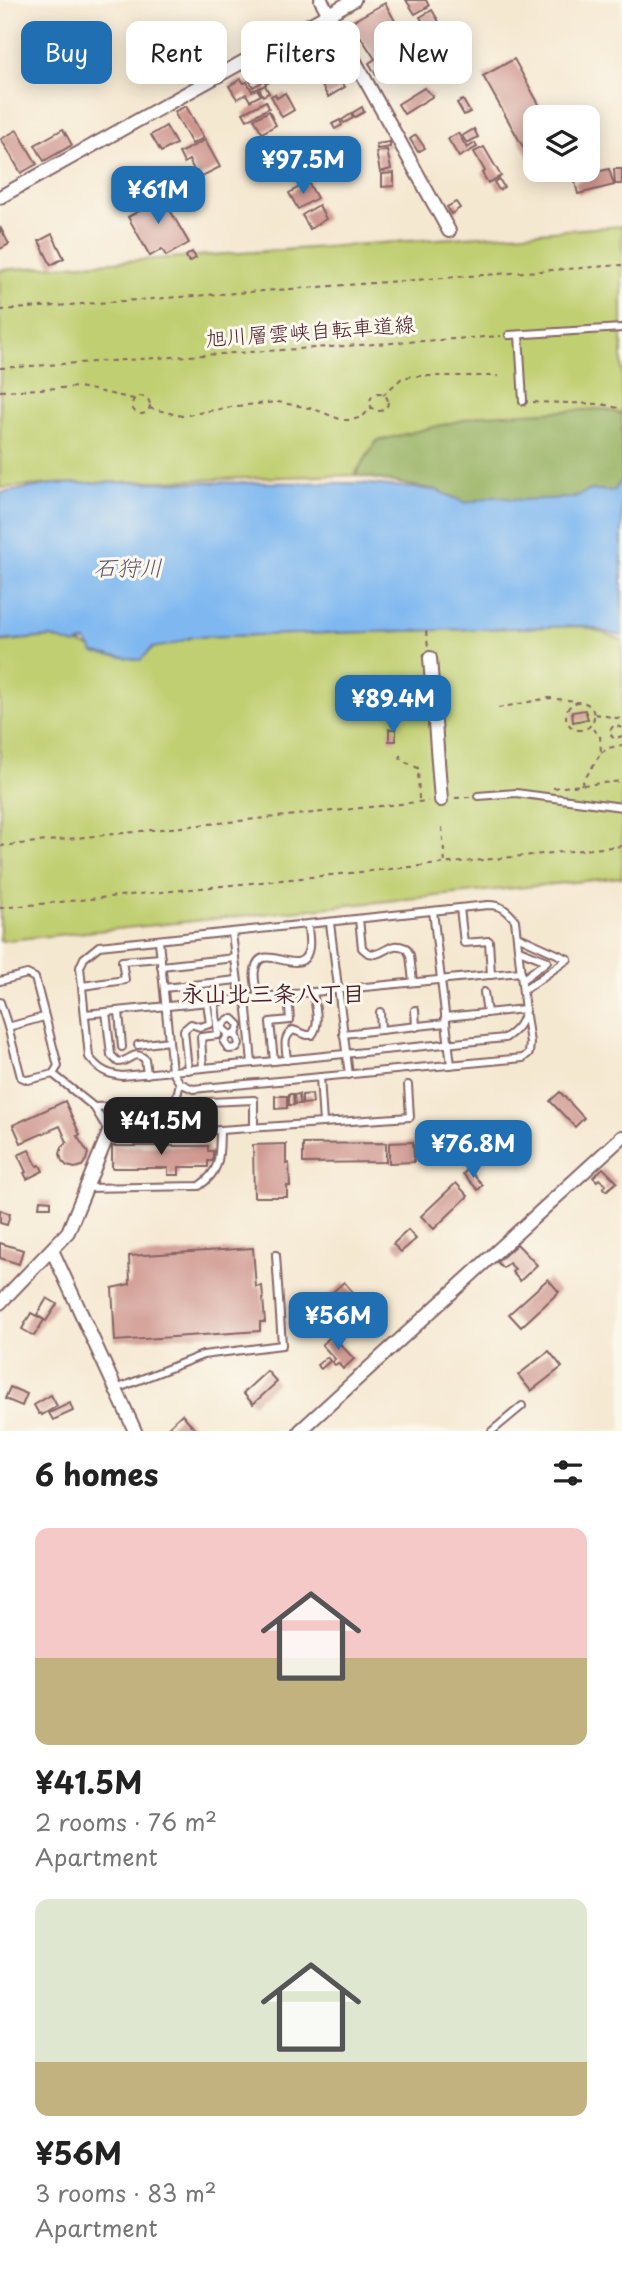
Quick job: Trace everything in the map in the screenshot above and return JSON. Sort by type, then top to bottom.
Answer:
[{"type":"street","points":[[321,0],[449,231]]},
{"type":"street","points":[[0,197],[354,0]]},
{"type":"street","points":[[430,658],[441,800]]},
{"type":"street","points":[[0,1303],[68,1232],[109,1132]]},
{"type":"street","points":[[300,1431],[622,1137]]},
{"type":"street","points":[[51,1250],[135,1431]]},
{"type":"lane","points":[[509,335],[622,328]]},
{"type":"lane","points":[[519,335],[523,401]]},
{"type":"lane","points":[[478,796],[516,793],[622,807]]},
{"type":"lane","points":[[159,941],[172,1071],[180,1083],[193,1090],[523,1058],[529,1053],[530,1043],[515,920],[507,910],[498,905],[99,946],[84,958],[80,967],[89,1057],[96,1067],[107,1074],[147,1074],[172,1071],[505,1038],[522,1024],[525,1010]]},
{"type":"lane","points":[[460,908],[464,943],[489,941],[491,975]]},
{"type":"lane","points":[[433,911],[452,1065]]},
{"type":"lane","points":[[359,919],[362,948],[368,953],[376,954],[390,946],[406,948],[410,955],[413,982]]},
{"type":"lane","points":[[330,923],[349,1074]]},
{"type":"lane","points":[[258,998],[255,970],[259,961],[275,957],[289,963],[299,962],[305,957],[309,947],[308,925]]},
{"type":"lane","points":[[232,933],[237,980],[243,999],[252,1063]]},
{"type":"lane","points":[[517,936],[568,959],[523,991]]},
{"type":"lane","points":[[519,950],[547,961],[522,980]]},
{"type":"lane","points":[[82,986],[125,981],[122,961],[161,958]]},
{"type":"lane","points":[[162,966],[235,958]]},
{"type":"lane","points":[[85,1014],[521,972]]},
{"type":"lane","points":[[0,981],[27,974],[35,978],[58,1066],[53,1074],[28,1080],[20,1077],[0,1002]]},
{"type":"lane","points":[[164,988],[237,980]]},
{"type":"lane","points":[[287,1060],[285,1040],[288,1034],[293,1030],[307,1035],[316,1031],[313,992]]},
{"type":"lane","points":[[484,992],[487,1013]]},
{"type":"lane","points":[[274,1061],[270,1022],[290,1020],[288,995]]},
{"type":"lane","points":[[228,1001],[229,1018]]},
{"type":"lane","points":[[204,1068],[201,1037],[218,1035],[211,1002]]},
{"type":"lane","points":[[188,1070],[184,1030],[191,1024],[200,1027],[210,1024],[211,1002]]},
{"type":"lane","points":[[415,1010],[416,1027]]},
{"type":"lane","points":[[343,1034],[416,1027],[487,1013],[525,1010]]},
{"type":"lane","points":[[119,1011],[122,1047]]},
{"type":"lane","points":[[106,1012],[111,1055],[118,1062],[123,1062],[134,1054],[140,1055],[145,1059],[147,1074]]},
{"type":"lane","points":[[380,1012],[382,1030]]},
{"type":"lane","points":[[8,1027],[44,1017]]},
{"type":"lane","points":[[229,1018],[225,1020],[223,1029],[237,1036],[239,1044],[233,1049]]},
{"type":"lane","points":[[229,1018],[239,1025],[237,1032],[224,1042],[229,1049],[233,1049]]},
{"type":"lane","points":[[121,1033],[131,1032]]},
{"type":"lane","points":[[138,1045],[149,1040],[169,1041]]},
{"type":"lane","points":[[233,1049],[234,1065]]},
{"type":"lane","points":[[53,1074],[94,1107],[109,1132],[220,1130],[410,1117],[408,1085]]},
{"type":"lane","points":[[320,1077],[323,1123]]},
{"type":"lane","points":[[175,1104],[180,1083]]},
{"type":"lane","points":[[94,1107],[254,1100],[254,1128]]},
{"type":"lane","points":[[86,1188],[199,1186],[212,1177],[219,1161],[220,1130]]},
{"type":"lane","points":[[116,1389],[203,1355],[282,1345],[276,1255]]},
{"type":"lane","points":[[492,1431],[522,1406]]},
{"type":"path","points":[[0,310],[622,265]]},
{"type":"path","name":"旭川層雲峡自転車道線","points":[[0,368],[509,335]]},
{"type":"path","points":[[383,395],[387,403],[385,408],[380,411],[372,407],[370,402],[373,395],[383,395],[402,378],[499,376]]},
{"type":"path","points":[[0,391],[79,387],[134,399],[144,396],[148,400],[149,408],[145,413],[136,413],[132,408],[134,399]]},
{"type":"path","points":[[523,401],[602,404],[622,408]]},
{"type":"path","points":[[149,408],[182,416],[236,406],[278,402],[314,409],[351,421],[362,417],[372,407]]},
{"type":"path","points":[[426,631],[430,658]]},
{"type":"path","points":[[498,708],[549,698],[580,702],[589,705],[594,713],[592,723],[589,727],[576,730],[566,721],[568,708],[580,702]]},
{"type":"path","points":[[581,785],[601,753],[622,744],[620,738],[612,738],[609,732],[621,719],[594,713]]},
{"type":"path","points":[[617,725],[622,728]]},
{"type":"path","points":[[589,727],[600,735],[601,753]]},
{"type":"path","points":[[400,755],[401,760],[418,768],[419,802]]},
{"type":"path","points":[[542,790],[622,781]]},
{"type":"path","points":[[0,846],[478,796]]},
{"type":"path","points":[[442,827],[445,864]]},
{"type":"path","points":[[0,908],[622,846]]},
{"type":"green space","points":[[622,226],[622,414],[602,409],[377,441],[354,475],[0,488],[0,270]]},
{"type":"green space","points":[[602,409],[622,414],[622,485],[614,491],[592,490],[571,498],[466,503],[436,490],[355,475],[377,441],[483,415]]},
{"type":"green space","points":[[583,626],[622,640],[622,877],[0,941],[0,642],[51,637],[125,656],[192,637]]},
{"type":"water","name":"石狩川","points":[[622,479],[622,636],[583,626],[192,637],[152,648],[141,660],[94,653],[86,641],[75,645],[51,637],[0,641],[0,493],[54,484],[358,483],[436,490],[466,503],[494,496],[520,500],[571,498],[592,490],[614,491]]},
{"type":"building","points":[[406,0],[426,0],[429,6],[415,14]]},
{"type":"building","points":[[385,3],[395,21],[374,21],[374,57],[360,36],[360,21],[353,21]]},
{"type":"building","points":[[432,10],[438,21],[422,21],[420,17]]},
{"type":"building","points":[[514,59],[539,105],[523,105],[523,147],[483,76]]},
{"type":"building","points":[[241,79],[241,84],[248,84],[252,91],[257,89],[261,95],[250,101],[246,94],[237,99],[229,86]]},
{"type":"building","points":[[321,84],[343,84],[345,87],[328,97]]},
{"type":"building","points":[[265,85],[269,93],[263,96],[259,88]]},
{"type":"building","points":[[424,88],[433,96],[404,114],[398,104]]},
{"type":"building","points":[[285,93],[294,110],[282,117],[271,96],[275,94],[277,98]]},
{"type":"building","points":[[463,100],[470,112],[464,115],[457,103]]},
{"type":"building","points":[[266,101],[269,108],[247,120],[243,113]]},
{"type":"building","points":[[186,106],[204,138],[192,144],[174,112]]},
{"type":"building","points":[[362,107],[364,112],[355,117],[352,113]]},
{"type":"building","points":[[269,111],[276,125],[262,133],[254,119]]},
{"type":"building","points":[[351,114],[353,118],[344,123],[342,120]]},
{"type":"building","points":[[340,120],[342,125],[335,129],[332,124]]},
{"type":"building","points":[[166,126],[176,144],[161,152],[151,135]]},
{"type":"building","points":[[63,129],[72,145],[44,161],[35,145]]},
{"type":"building","points":[[474,129],[478,137],[467,143],[462,136]]},
{"type":"building","points":[[17,130],[37,164],[21,173],[1,139]]},
{"type":"building","points":[[458,133],[467,148],[475,143],[477,147],[459,157],[448,139]]},
{"type":"building","points":[[416,135],[425,148],[418,152],[410,139]]},
{"type":"building","points":[[205,140],[220,167],[198,178],[189,160],[184,163],[179,153]]},
{"type":"building","points":[[390,142],[390,147],[377,149],[376,144]]},
{"type":"building","points":[[484,147],[501,176],[488,183],[482,173],[485,171],[474,152]]},
{"type":"building","points":[[387,150],[391,169],[380,172],[376,152]]},
{"type":"building","points":[[609,169],[614,185],[578,194],[575,182],[600,182],[600,171]]},
{"type":"building","points":[[614,169],[622,169],[622,184],[615,184]]},
{"type":"building","points":[[394,173],[394,186],[382,187],[382,174]]},
{"type":"building","points":[[499,179],[504,187],[499,190],[494,182]]},
{"type":"building","points":[[308,182],[317,198],[298,209],[289,193]]},
{"type":"building","points":[[159,191],[189,243],[166,256],[162,249],[150,256],[128,217],[141,210],[137,203]]},
{"type":"building","points":[[456,202],[460,208],[451,214],[447,207]]},
{"type":"building","points":[[319,205],[326,219],[310,229],[302,215]]},
{"type":"building","points":[[0,227],[9,244],[0,249]]},
{"type":"building","points":[[52,234],[64,258],[51,265],[39,241]]},
{"type":"building","points":[[192,252],[196,258],[189,262],[186,256]]},
{"type":"building","points":[[585,710],[588,719],[573,722],[572,712]]},
{"type":"building","points":[[389,729],[396,729],[396,741],[389,741]]},
{"type":"building","points":[[560,1092],[584,1118],[575,1127],[550,1101]]},
{"type":"building","points":[[289,1094],[293,1094],[294,1105],[289,1105]]},
{"type":"building","points":[[299,1094],[300,1104],[295,1104],[294,1095]]},
{"type":"building","points":[[312,1094],[313,1103],[302,1104],[302,1095]]},
{"type":"building","points":[[275,1096],[287,1096],[287,1108],[275,1109]]},
{"type":"building","points":[[65,1101],[80,1135],[77,1136],[88,1153],[82,1166],[75,1168],[62,1161],[60,1154],[67,1142],[60,1126],[21,1143],[13,1125]]},
{"type":"building","points":[[506,1137],[513,1146],[500,1158],[492,1149]]},
{"type":"building","points":[[413,1142],[414,1162],[389,1163],[389,1143]]},
{"type":"building","points":[[386,1143],[386,1162],[303,1163],[303,1144]]},
{"type":"building","points":[[286,1144],[290,1186],[287,1186],[287,1197],[254,1197],[253,1145]]},
{"type":"building","points":[[112,1146],[208,1146],[208,1151],[213,1151],[213,1161],[208,1161],[208,1167],[179,1167],[179,1175],[168,1175],[168,1168],[112,1168]]},
{"type":"building","points":[[29,1150],[37,1166],[40,1165],[43,1171],[27,1179],[18,1155]]},
{"type":"building","points":[[603,1168],[617,1182],[606,1191],[603,1188],[606,1185],[593,1177]]},
{"type":"building","points":[[468,1169],[483,1185],[478,1190],[463,1174]]},
{"type":"building","points":[[456,1183],[468,1196],[434,1229],[421,1216]]},
{"type":"building","points":[[40,1200],[51,1201],[51,1207],[39,1207]]},
{"type":"building","points":[[0,1210],[10,1214],[7,1225],[0,1223]]},
{"type":"building","points":[[408,1230],[416,1239],[401,1252],[393,1244]]},
{"type":"building","points":[[0,1243],[23,1250],[19,1264],[0,1258]]},
{"type":"building","points":[[517,1244],[537,1265],[520,1281],[512,1272],[515,1269],[509,1263],[503,1268],[497,1262]]},
{"type":"building","points":[[253,1248],[256,1287],[262,1286],[265,1322],[260,1322],[260,1331],[115,1341],[112,1288],[130,1284],[129,1256]]},
{"type":"building","points":[[548,1279],[559,1292],[521,1327],[509,1314]]},
{"type":"building","points":[[344,1282],[362,1303],[346,1317],[336,1305],[333,1308],[325,1299]]},
{"type":"building","points":[[47,1298],[57,1304],[46,1321],[37,1315]]},
{"type":"building","points":[[31,1313],[44,1320],[34,1336],[22,1329]]},
{"type":"building","points":[[332,1335],[354,1359],[343,1369],[338,1363],[335,1365],[332,1362],[335,1359],[322,1345]]},
{"type":"building","points":[[549,1351],[562,1367],[531,1391],[518,1375]]},
{"type":"building","points":[[327,1357],[330,1361],[321,1369],[317,1365]]},
{"type":"building","points":[[267,1371],[277,1382],[253,1404],[243,1393]]},
{"type":"building","points":[[10,1387],[27,1394],[22,1406],[5,1399]]},
{"type":"building","points":[[51,1395],[57,1406],[42,1415],[39,1414],[34,1405]]},
{"type":"building","points":[[70,1403],[73,1411],[53,1420],[49,1413]]},
{"type":"building","points":[[182,1414],[197,1431],[164,1431]]},
{"type":"district","name":"永山北三条八丁目","points":[[273,992]]}]
